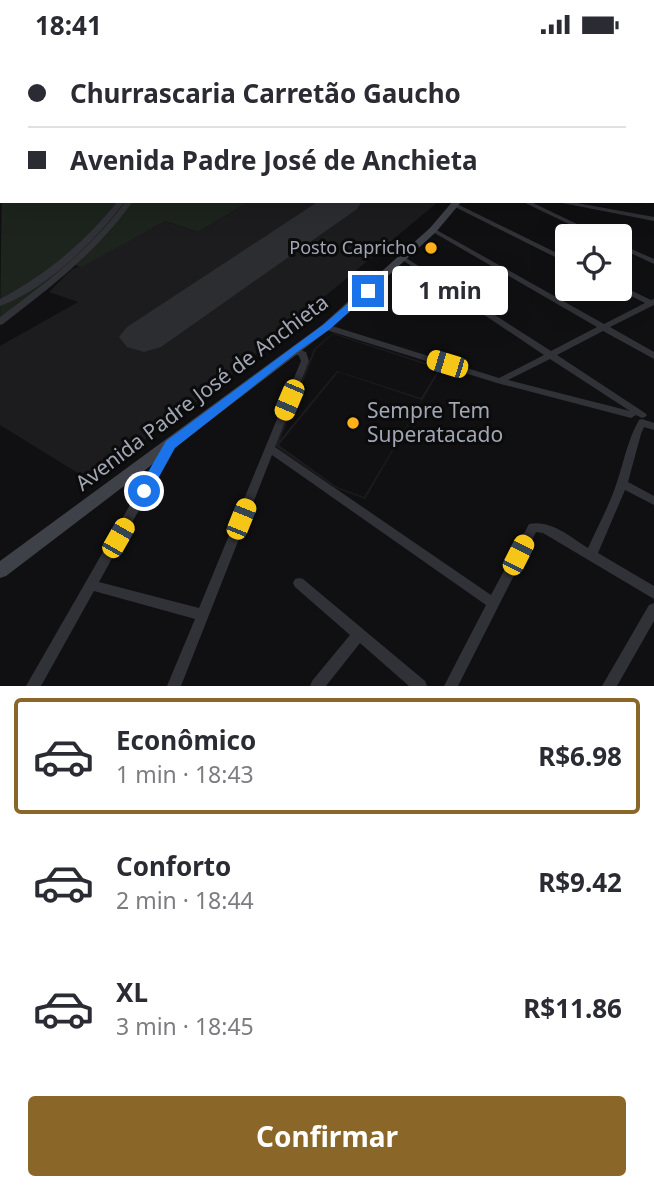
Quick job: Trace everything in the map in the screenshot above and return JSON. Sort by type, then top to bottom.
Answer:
[{"type":"main road","name":"Avenida Padre José de Anchieta","points":[[0,571],[327,327],[433,230],[457,203]]},
{"type":"main road","name":"Avenida Padre José de Anchieta","points":[[0,559],[59,527]]},
{"type":"street","points":[[0,303],[13,299],[81,246],[120,203]]},
{"type":"street","points":[[0,322],[5,315],[78,261],[116,222],[130,203]]},
{"type":"street","points":[[457,203],[555,255]]},
{"type":"street","points":[[528,203],[573,224]]},
{"type":"street","points":[[566,203],[654,219]]},
{"type":"street","points":[[606,210],[609,203]]},
{"type":"street","points":[[625,214],[654,226]]},
{"type":"street","points":[[433,230],[654,356]]},
{"type":"street","points":[[632,252],[654,262]]},
{"type":"street","points":[[403,258],[617,398],[637,417],[636,434],[622,484],[591,555]]},
{"type":"street","points":[[632,292],[653,302]]},
{"type":"street","points":[[500,381],[653,302]]},
{"type":"street","points":[[327,327],[500,381],[637,417],[654,425]]},
{"type":"street","points":[[174,686],[305,361],[303,354],[293,350]]},
{"type":"street","points":[[33,686],[171,444]]},
{"type":"street","points":[[269,447],[492,603]]},
{"type":"street","points":[[622,484],[654,501]]},
{"type":"street","points":[[452,686],[492,603],[534,526],[545,528],[654,593]]},
{"type":"street","points":[[299,583],[420,686]]},
{"type":"street","points":[[91,585],[203,615]]},
{"type":"street","points":[[610,686],[654,609]]},
{"type":"street","points":[[317,686],[359,634]]},
{"type":"shaded area","points":[[2,203],[247,203],[198,232],[165,221],[82,267],[75,265],[0,325]]},
{"type":"shaded area","points":[[247,203],[437,203],[218,386],[89,480],[0,425],[0,346],[78,302],[49,292],[71,270],[164,221],[198,232]]},
{"type":"shaded area","points":[[333,333],[441,368],[365,499],[336,488],[275,446],[314,349]],"holes":[[[333,334],[439,369],[421,398],[337,371],[280,440],[316,349]],[[338,372],[422,400],[364,497],[337,487],[279,445]]]},
{"type":"runway","points":[[144,337],[341,203]]},
{"type":"place","name":"Posto Capricho","points":[[431,248]]},
{"type":"place","name":"Sempre Tem Superatacado","points":[[353,423]]},
{"type":"route","points":[[144,491],[171,444],[327,327],[368,291]]}]
